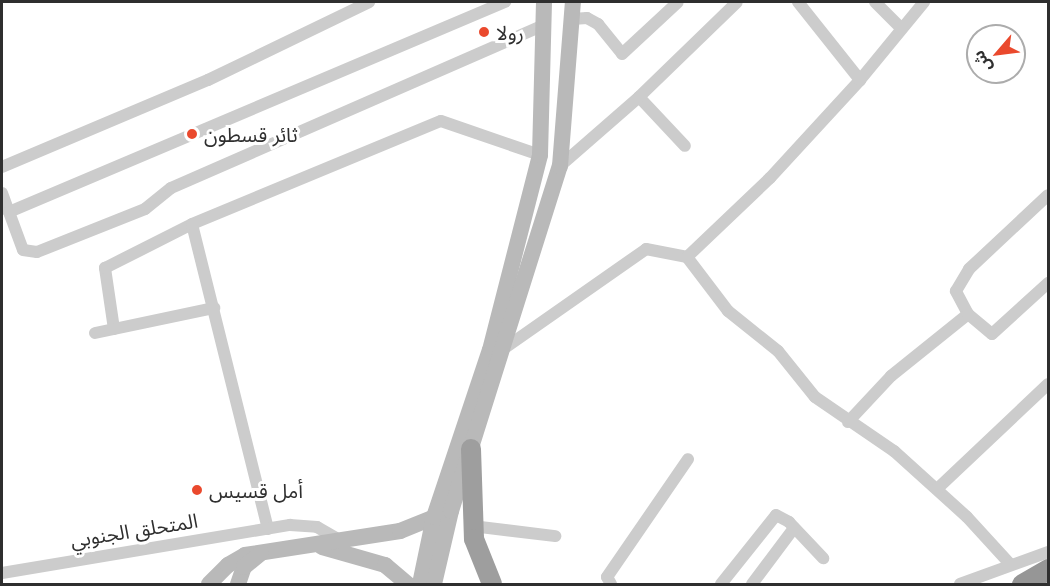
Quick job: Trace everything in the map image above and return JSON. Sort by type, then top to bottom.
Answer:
[{"type":"highway","points":[[471,449],[472,526],[477,552],[492,585]]},
{"type":"highway","points":[[1022,585],[1048,569]]},
{"type":"main road","points":[[420,585],[434,517],[489,350],[540,155],[544,2]]},
{"type":"main road","points":[[434,585],[447,524],[560,166],[572,10]]},
{"type":"main road","points":[[541,114],[563,118]]},
{"type":"main road","points":[[209,585],[236,560],[264,551],[318,546],[412,529],[434,517]]},
{"type":"main road","points":[[318,546],[385,565],[408,585]]},
{"type":"main road","points":[[238,585],[244,567],[264,551]]},
{"type":"street","points":[[2,167],[208,80],[369,2]]},
{"type":"street","points":[[9,212],[505,2]]},
{"type":"street","points":[[572,10],[598,24],[622,54],[678,2]]},
{"type":"street","points":[[560,166],[639,97],[737,2]]},
{"type":"street","points":[[798,2],[860,80]]},
{"type":"street","points":[[875,2],[901,28]]},
{"type":"street","points":[[687,257],[770,178],[860,80],[924,2]]},
{"type":"street","points":[[2,193],[23,250],[37,252],[145,209],[171,188],[543,25]]},
{"type":"street","points":[[639,97],[685,146]]},
{"type":"street","points":[[114,329],[105,268],[192,224],[441,121],[540,155]]},
{"type":"street","points":[[1048,195],[969,269],[956,291],[968,314],[992,334],[1048,283]]},
{"type":"street","points":[[192,224],[268,529]]},
{"type":"street","points":[[502,350],[646,249],[687,257],[728,311],[760,334],[815,397],[848,422],[894,451],[937,489],[1010,564]]},
{"type":"street","points":[[95,333],[214,308]]},
{"type":"street","points":[[848,422],[891,376],[968,314]]},
{"type":"street","points":[[937,489],[1048,384]]},
{"type":"street","points":[[611,585],[607,577],[688,459]]},
{"type":"street","points":[[721,585],[773,517],[781,515],[823,558]]},
{"type":"street","points":[[472,526],[555,536]]},
{"type":"street","name":"المتحلق الجنوبي","points":[[2,573],[268,529],[317,527],[341,542]]},
{"type":"street","points":[[752,585],[794,528]]},
{"type":"street","points":[[960,585],[1010,564],[1048,552]]},
{"type":"place","name":"رولا","points":[[484,32]]},
{"type":"place","name":"ثائر قسطون","points":[[192,134]]},
{"type":"place","name":"أمل قسيس","points":[[197,490]]}]
